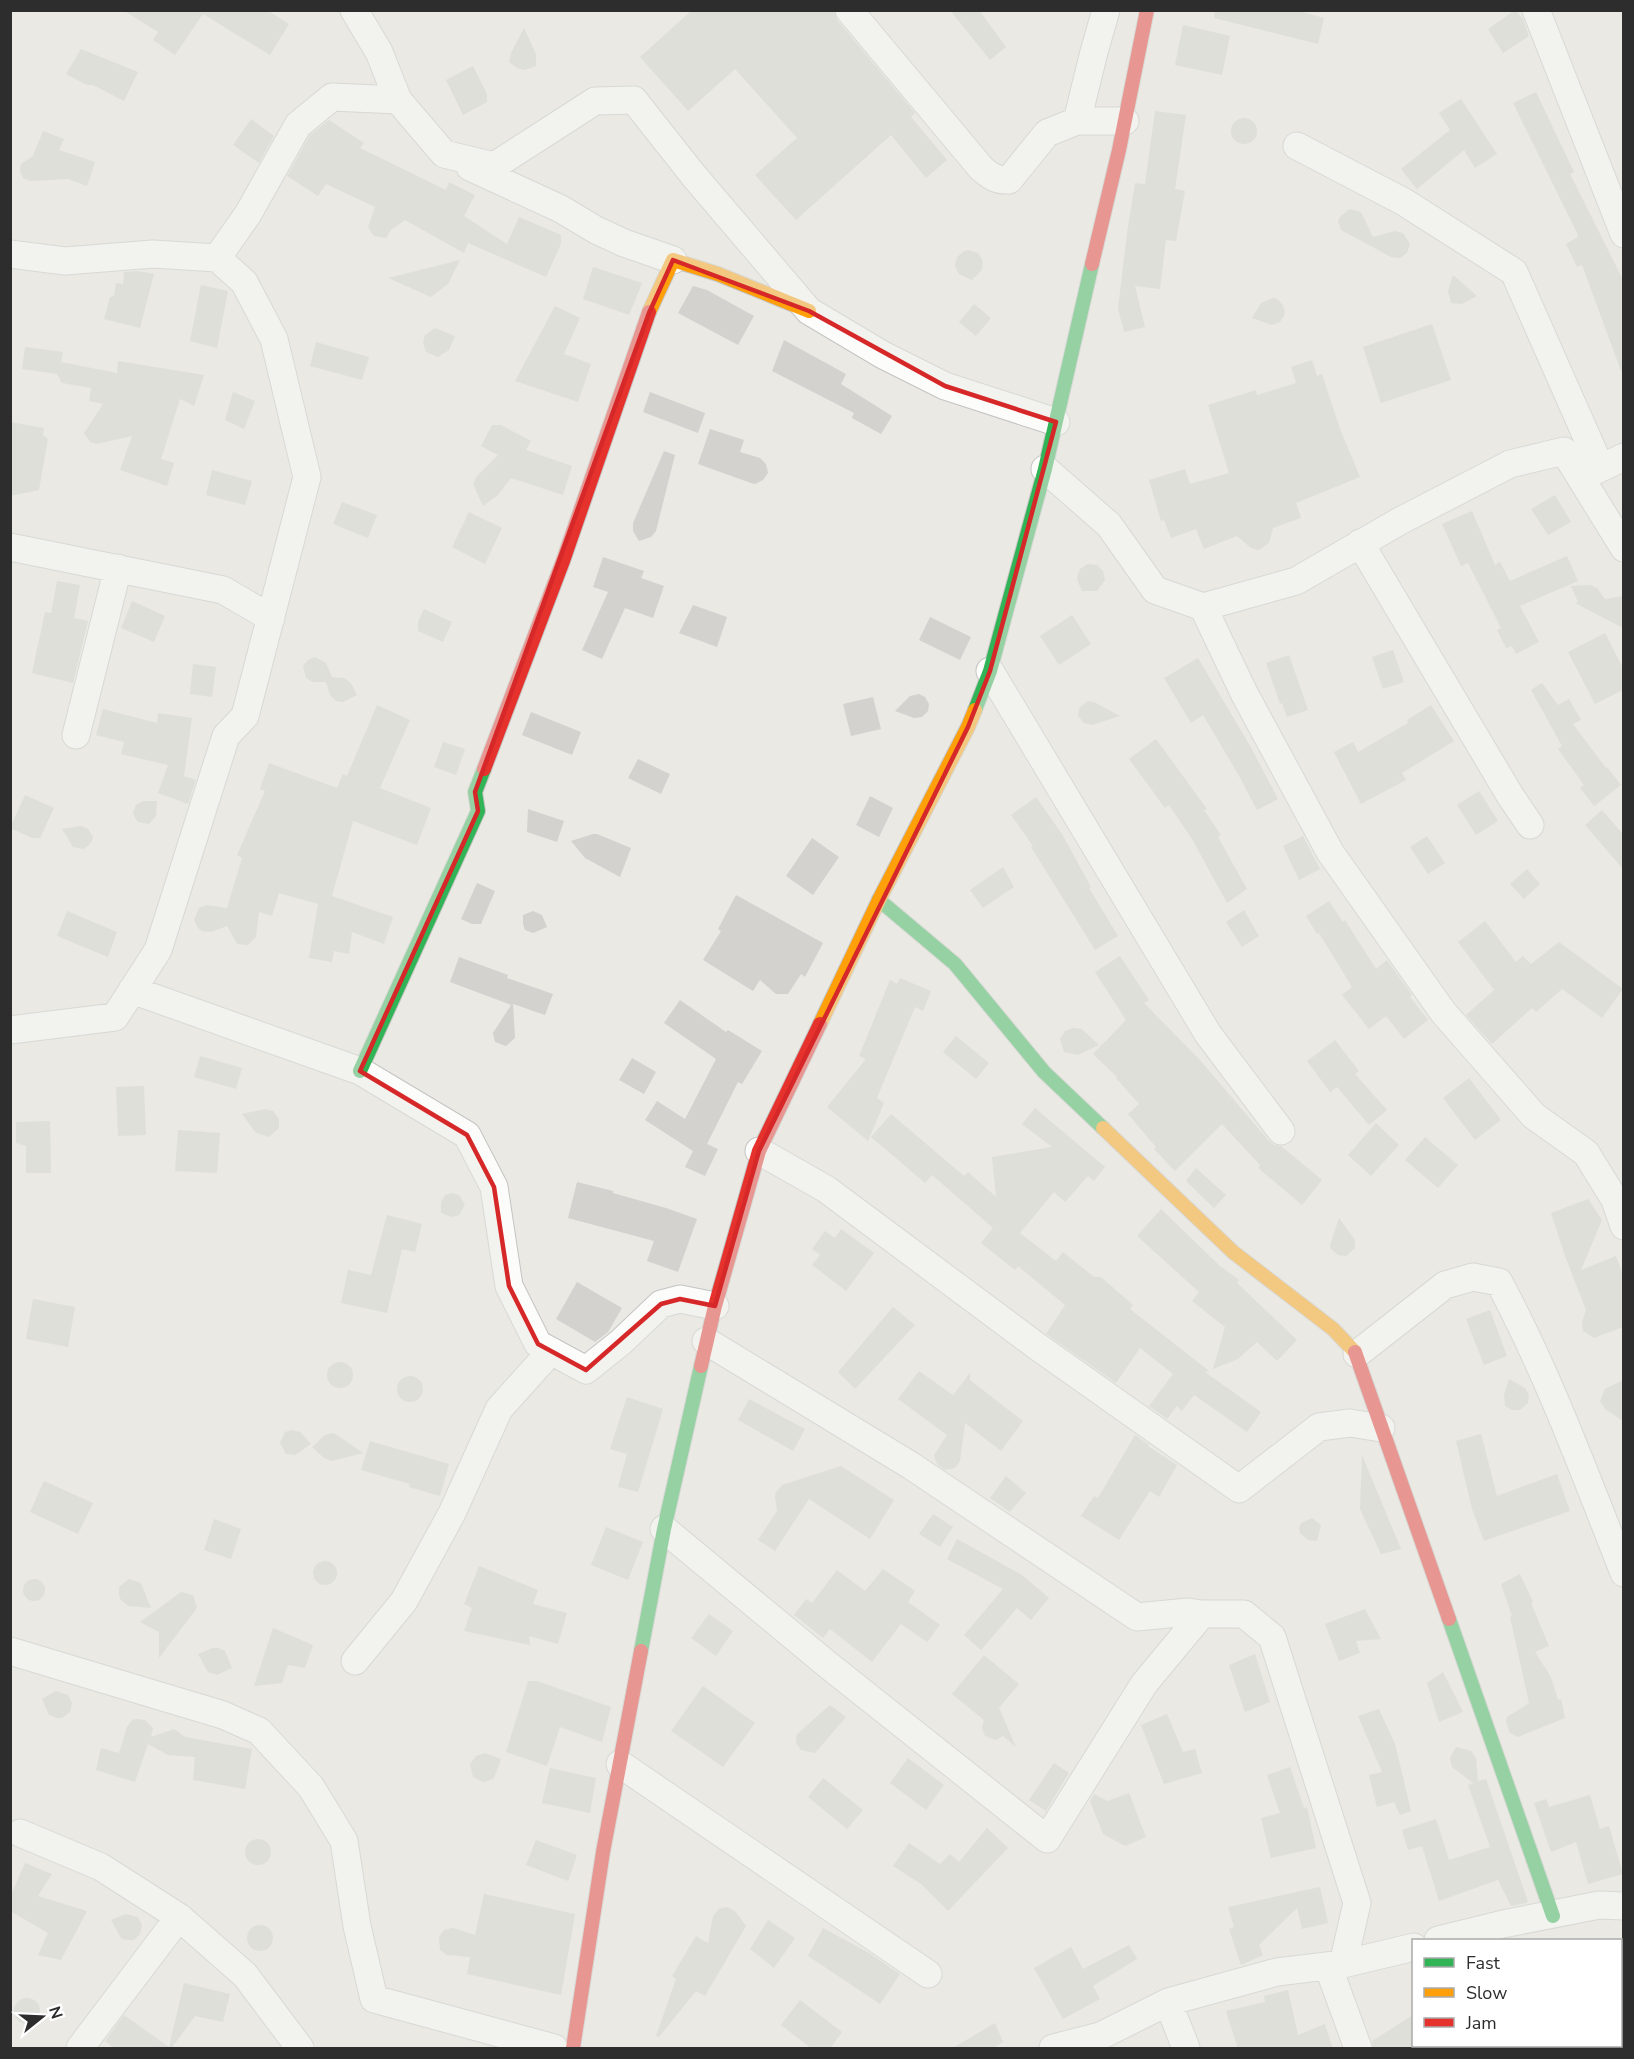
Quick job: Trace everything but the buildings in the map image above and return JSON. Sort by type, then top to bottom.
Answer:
[{"type":"street","points":[[354,10],[379,52],[398,100],[444,154],[561,209],[596,230],[624,243],[718,274],[809,311],[883,355],[945,386],[1056,422]]},
{"type":"street","points":[[849,10],[981,168],[993,178],[1001,181],[1010,180],[1047,133],[1077,121],[1125,120]]},
{"type":"street","points":[[1077,121],[1106,10]]},
{"type":"street","points":[[573,2049],[603,1852],[663,1528],[714,1306],[759,1151],[879,900],[968,727],[990,671],[1046,469],[1125,120],[1147,10]]},
{"type":"street","points":[[1536,10],[1623,234]]},
{"type":"street","points":[[218,258],[248,214],[298,125],[332,97],[398,100]]},
{"type":"street","points":[[444,154],[494,166],[595,101],[634,100],[694,176],[809,311]]},
{"type":"street","points":[[1297,146],[1404,202],[1514,272],[1597,460],[1580,477]]},
{"type":"street","points":[[10,254],[64,261],[153,254],[218,258],[244,282],[274,339],[307,477],[244,717],[226,736],[158,950],[115,1017],[10,1030]]},
{"type":"street","points":[[360,1071],[478,811],[475,792],[563,561],[649,313],[673,260]]},
{"type":"street","points":[[1046,469],[1108,525],[1155,590],[1203,607],[1296,581],[1400,521],[1510,464],[1564,451],[1623,548]]},
{"type":"street","points":[[1580,477],[1623,457]]},
{"type":"street","points":[[1360,543],[1511,797],[1530,825]]},
{"type":"street","points":[[10,547],[223,590],[271,618]]},
{"type":"street","points":[[76,735],[118,568]]},
{"type":"street","points":[[1203,607],[1244,693],[1330,852],[1443,1012],[1534,1116],[1586,1153],[1616,1200],[1623,1226]]},
{"type":"street","points":[[990,671],[1208,1034],[1281,1131]]},
{"type":"street","points":[[879,900],[955,964],[1044,1072],[1233,1252],[1333,1329],[1357,1354],[1552,1916]]},
{"type":"street","points":[[132,990],[360,1071],[467,1135],[494,1187],[509,1286],[538,1344],[586,1370],[621,1342],[661,1304],[680,1299],[714,1306]]},
{"type":"street","points":[[759,1151],[826,1189],[1038,1347],[1239,1490],[1319,1427],[1350,1422],[1381,1428]]},
{"type":"street","points":[[1357,1354],[1445,1285],[1473,1277],[1499,1282],[1527,1335],[1561,1413],[1623,1573]]},
{"type":"street","points":[[706,1341],[910,1465],[1137,1617],[1188,1611],[1202,1614],[1244,1614],[1272,1637],[1357,1903],[1336,1965],[1358,2049]]},
{"type":"street","points":[[356,1661],[404,1601],[452,1513],[499,1410],[551,1351]]},
{"type":"street","points":[[663,1528],[828,1665],[1047,1839],[1143,1684],[1202,1614]]},
{"type":"street","points":[[10,1652],[223,1715],[259,1731],[311,1787],[344,1841],[357,1926],[374,1999],[554,2049]]},
{"type":"street","points":[[620,1764],[928,1974]]},
{"type":"street","points":[[20,1833],[101,1867],[179,1917],[245,1975],[300,2049]]},
{"type":"street","points":[[1453,1939],[1506,1932],[1552,1916],[1599,1905],[1623,1905]]},
{"type":"street","points":[[80,2049],[179,1917]]},
{"type":"street","points":[[1053,2049],[1100,2036],[1168,2002],[1276,1972],[1336,1965],[1412,1947]]},
{"type":"street","points":[[1168,2002],[1186,2049]]},
{"type":"highlighted area","points":[[673,260],[809,311],[945,386],[1056,422],[990,671],[968,727],[759,1151],[715,1306],[680,1299],[661,1304],[586,1370],[538,1344],[509,1286],[494,1187],[467,1135],[360,1071],[478,811],[475,792],[649,313]]},
{"type":"traffic: fast","points":[[975,710],[990,671],[1045,469],[1092,264]]},
{"type":"traffic: fast","points":[[360,1071],[478,811],[475,792],[484,769]]},
{"type":"traffic: fast","points":[[879,900],[955,964],[1044,1072],[1103,1128]]},
{"type":"traffic: fast","points":[[641,1651],[664,1529],[701,1366]]},
{"type":"traffic: fast","points":[[1449,1619],[1553,1916]]},
{"type":"traffic: slow","points":[[649,312],[673,260],[718,274],[809,311]]},
{"type":"traffic: slow","points":[[820,1024],[879,900],[975,710]]},
{"type":"traffic: slow","points":[[1103,1128],[1233,1252],[1333,1329],[1355,1352]]},
{"type":"traffic: jam","points":[[1092,264],[1119,150],[1147,10]]},
{"type":"traffic: jam","points":[[484,769],[563,561],[649,312]]},
{"type":"traffic: jam","points":[[701,1366],[715,1306],[759,1151],[820,1024]]},
{"type":"traffic: jam","points":[[1355,1352],[1449,1619]]},
{"type":"traffic: jam","points":[[573,2048],[603,1852],[641,1651]]}]
